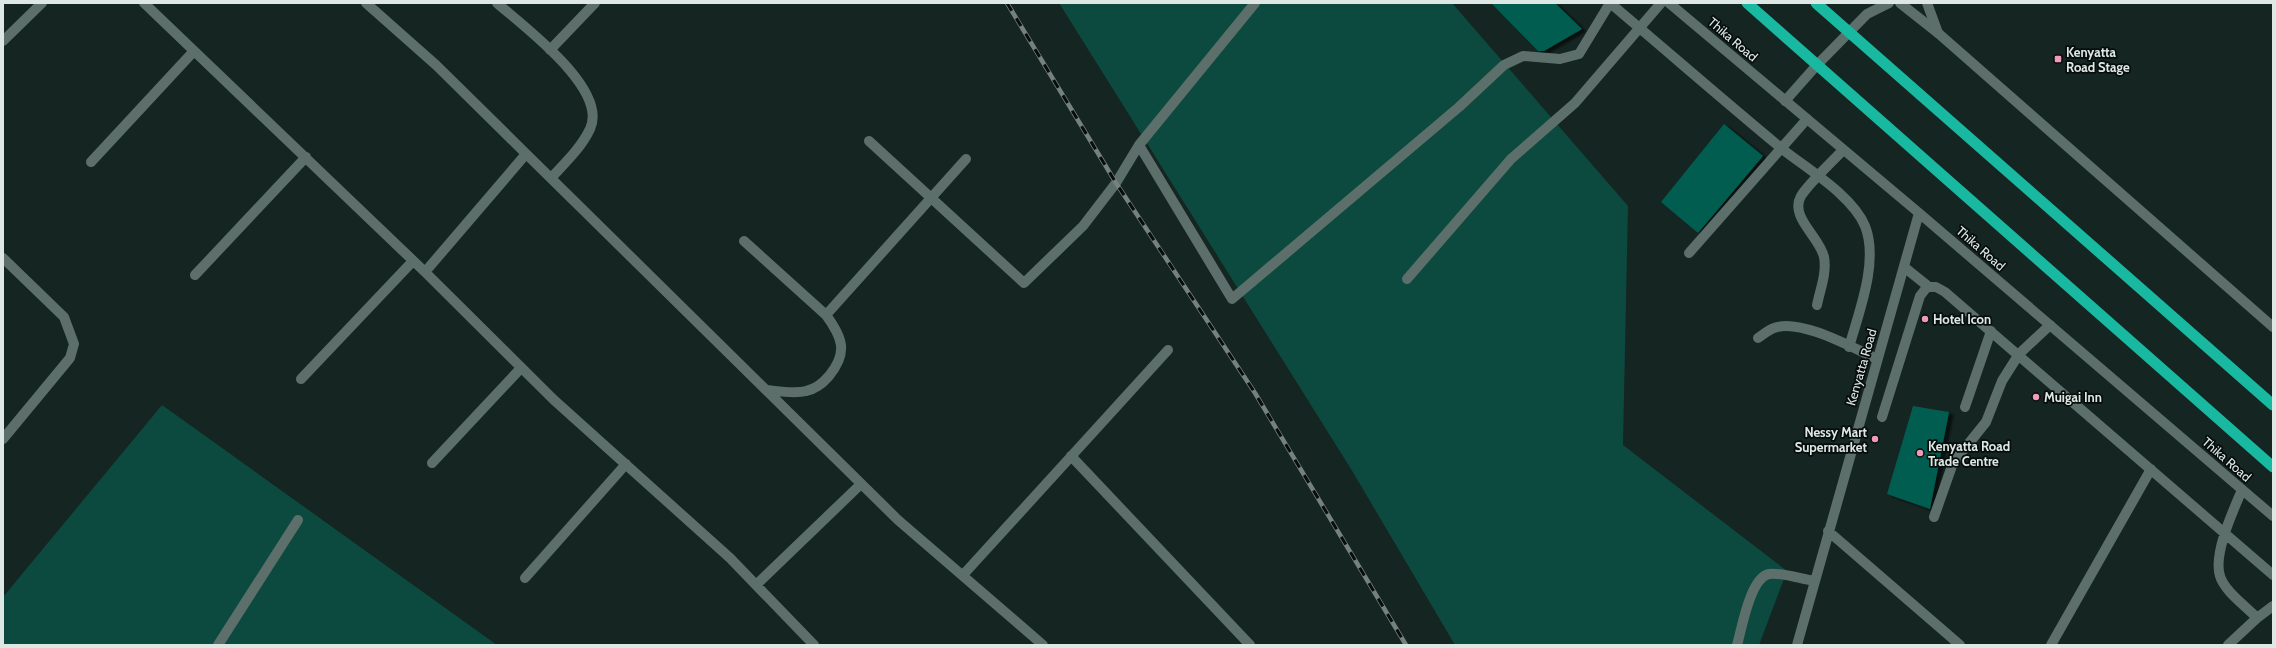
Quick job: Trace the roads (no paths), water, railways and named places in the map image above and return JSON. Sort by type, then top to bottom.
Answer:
[{"type":"highway","name":"Thika Road","points":[[1747,3],[2273,467]]},
{"type":"highway","points":[[1816,3],[2273,405]]},
{"type":"street","points":[[3,41],[42,3]]},
{"type":"street","points":[[144,3],[306,157],[522,368],[730,558],[814,645]]},
{"type":"street","points":[[366,3],[436,66],[898,520],[1043,645]]},
{"type":"street","points":[[497,3],[550,50],[582,85],[590,100],[594,114],[591,128],[576,152],[550,178]]},
{"type":"street","points":[[550,50],[595,3]]},
{"type":"street","points":[[869,141],[1024,282],[1083,226],[1116,183],[1139,145],[1255,3]]},
{"type":"street","points":[[1139,145],[1232,299],[1459,107],[1504,65],[1524,56],[1560,59],[1579,54],[1610,3],[1781,148],[1852,204],[1865,226],[1869,252],[1866,290],[1849,347]]},
{"type":"street","points":[[1406,279],[1511,159],[1575,103],[1639,27],[1662,3]]},
{"type":"street","name":"Thika Road","points":[[1669,3],[1842,150],[1919,212],[2273,516]]},
{"type":"street","points":[[1867,14],[1871,3]]},
{"type":"street","points":[[1785,101],[1816,66],[1867,14],[1889,3]]},
{"type":"street","points":[[1900,3],[1938,33],[2273,327]]},
{"type":"street","points":[[1927,3],[1938,33]]},
{"type":"street","points":[[91,162],[194,51]]},
{"type":"street","points":[[1689,253],[1807,120]]},
{"type":"street","points":[[1817,305],[1825,268],[1824,255],[1820,245],[1802,218],[1799,208],[1801,196],[1842,150]]},
{"type":"street","points":[[425,272],[526,154]]},
{"type":"street","points":[[195,275],[306,157]]},
{"type":"street","points":[[826,315],[966,159]]},
{"type":"street","name":"Kenyatta Road","points":[[1797,645],[1919,212]]},
{"type":"street","points":[[744,241],[826,315],[836,328],[842,350],[838,364],[816,388],[805,392],[766,390]]},
{"type":"street","points":[[3,258],[64,317],[74,344],[70,358],[4,436]]},
{"type":"street","points":[[301,379],[413,261]]},
{"type":"street","points":[[1904,267],[1929,287],[1936,287],[1945,292],[2019,354],[2273,575]]},
{"type":"street","points":[[1882,417],[1920,296],[1929,287]]},
{"type":"street","points":[[1934,517],[1953,463],[1986,422],[2002,381],[2019,354],[2050,325]]},
{"type":"street","points":[[1758,338],[1774,328],[1788,326],[1809,331],[1877,359]]},
{"type":"street","points":[[1966,407],[1991,331]]},
{"type":"street","points":[[963,575],[1168,350]]},
{"type":"street","points":[[432,463],[522,368]]},
{"type":"street","points":[[1071,456],[1250,645]]},
{"type":"street","points":[[525,578],[626,464]]},
{"type":"street","points":[[2051,645],[2152,469]]},
{"type":"street","points":[[756,585],[861,484]]},
{"type":"street","points":[[2242,490],[2225,533],[2219,564],[2220,576],[2226,587],[2257,618]]},
{"type":"street","points":[[218,645],[298,520]]},
{"type":"street","points":[[1828,531],[1960,645]]},
{"type":"street","points":[[1737,645],[1755,584],[1762,576],[1771,574],[1815,581]]},
{"type":"street","points":[[2228,645],[2257,618],[2273,606]]},
{"type":"railway","points":[[1007,3],[1116,183],[1255,393],[1406,645]]},
{"type":"place","name":"Kenyatta Road Stage","points":[[2058,59]]},
{"type":"place","name":"Hotel Icon","points":[[1925,319]]},
{"type":"place","name":"Muigai Inn","points":[[2036,397]]},
{"type":"place","name":"Nessy Mart Supermarket","points":[[1875,439]]},
{"type":"place","name":"Kenyatta Road Trade Centre","points":[[1920,453]]}]
